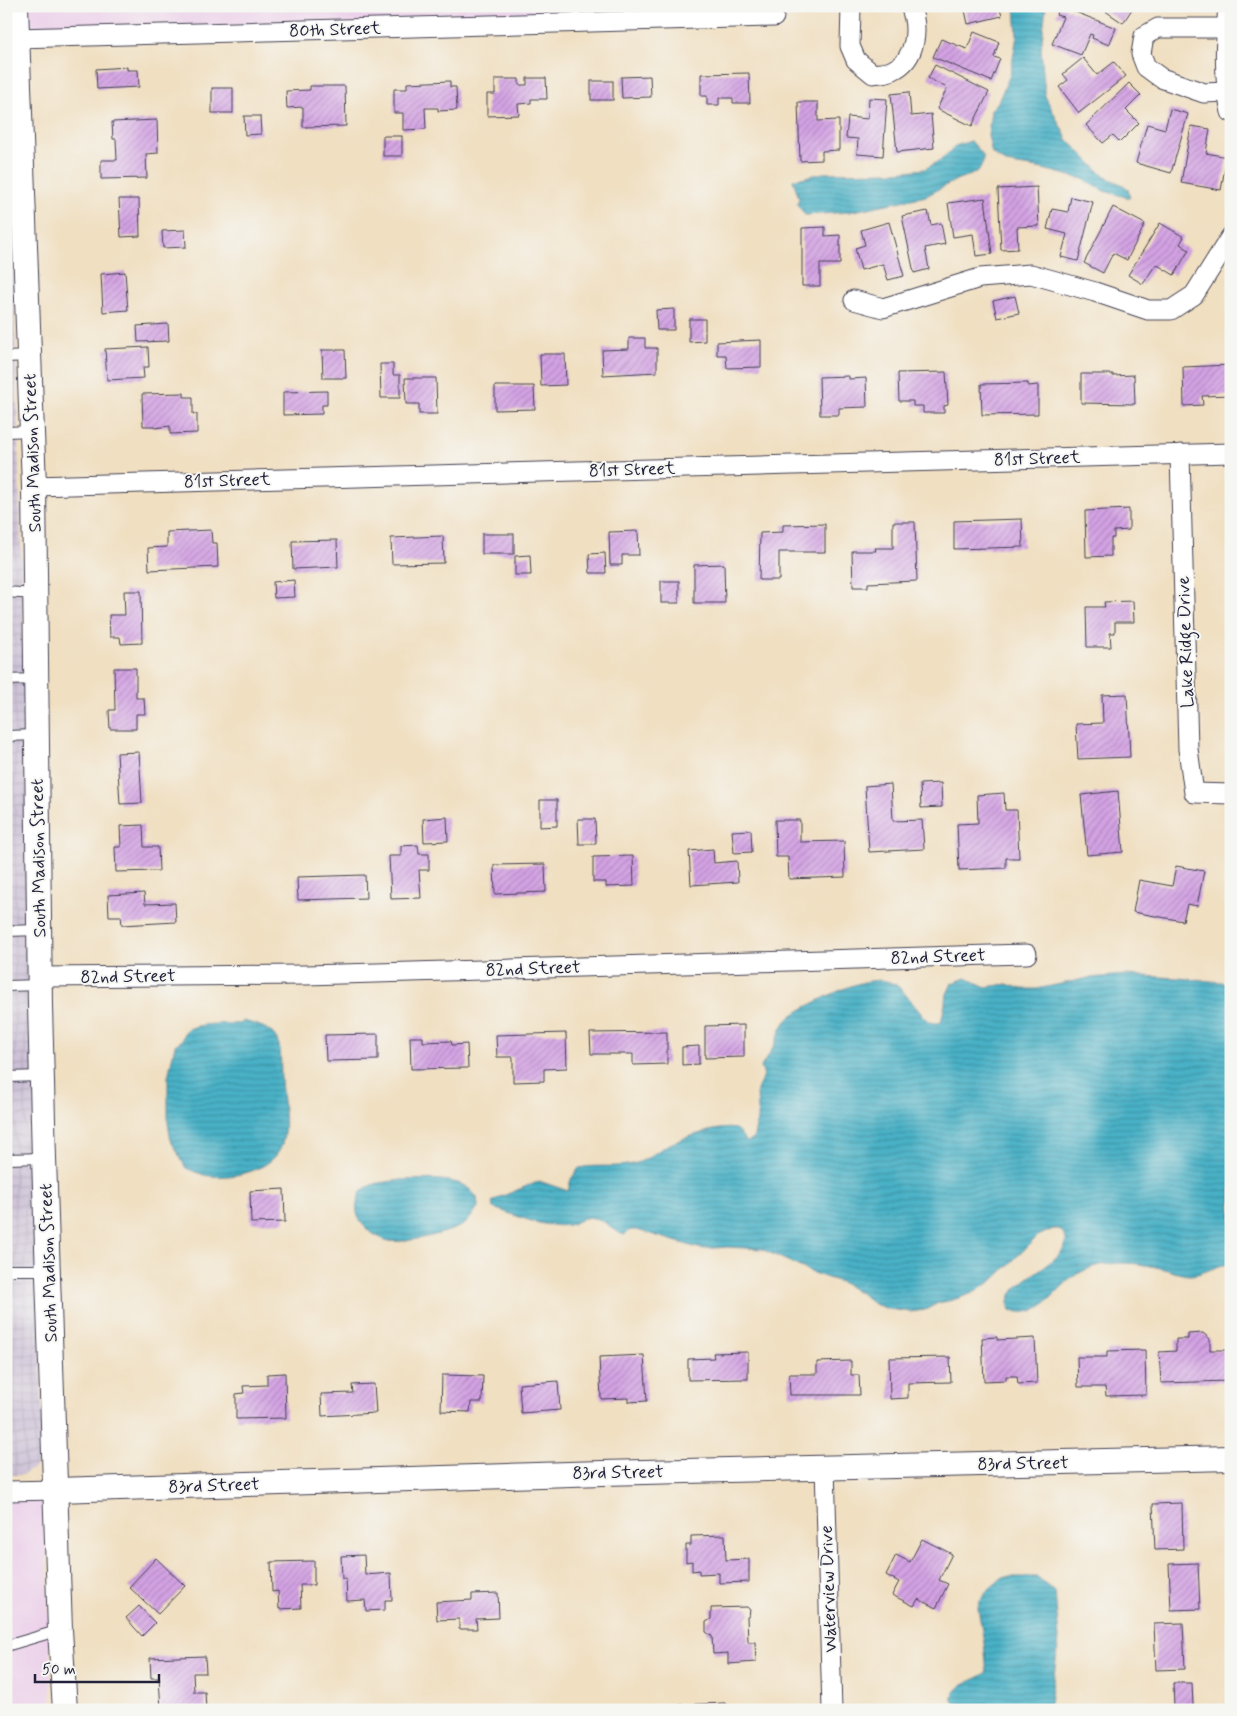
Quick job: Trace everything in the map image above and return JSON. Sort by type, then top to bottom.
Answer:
[{"type":"street","name":"South Madison Street","points":[[16,6],[17,38],[12,92],[17,356],[32,431],[34,486],[39,930],[44,1158],[64,1710]]},
{"type":"street","points":[[851,6],[850,46],[856,60],[873,74],[893,71],[907,59],[916,40],[913,14],[910,6]]},
{"type":"street","points":[[1228,6],[1226,92],[1231,112]]},
{"type":"street","name":"80th Street","points":[[17,38],[774,17]]},
{"type":"street","points":[[1226,28],[1158,28],[1144,36],[1141,54],[1146,67],[1160,78],[1204,93],[1226,92]]},
{"type":"street","points":[[854,300],[883,308],[980,278],[1030,274],[1095,292],[1148,310],[1171,310],[1194,296],[1231,236]]},
{"type":"street","name":"81st Street","points":[[34,486],[1231,453]]},
{"type":"street","name":"Lake Ridge Drive","points":[[1180,454],[1188,749],[1194,793],[1231,794]]},
{"type":"street","name":"82nd Street","points":[[40,981],[1027,954]]},
{"type":"street","name":"83rd Street","points":[[6,1491],[602,1473],[1231,1458]]},
{"type":"street","name":"Waterview Drive","points":[[825,1468],[832,1710]]},
{"type":"lane","points":[[6,432],[32,431]]},
{"type":"lane","points":[[6,592],[35,594]]},
{"type":"lane","points":[[6,680],[36,679]]},
{"type":"lane","points":[[6,736],[37,735]]},
{"type":"lane","points":[[6,931],[39,930]]},
{"type":"lane","points":[[6,986],[40,981]]},
{"type":"lane","points":[[6,1077],[42,1076]]},
{"type":"lane","points":[[6,1159],[44,1158]]},
{"type":"lane","points":[[6,1270],[48,1270]]},
{"type":"lane","points":[[6,1646],[60,1630]]},
{"type":"shaded area","points":[[6,6],[29,839],[43,1454],[34,1468],[22,1475],[6,1475]]},
{"type":"shaded area","points":[[16,6],[752,6],[753,18],[17,38]]},
{"type":"shaded area","points":[[45,1498],[52,1710],[6,1710],[6,1499]]},
{"type":"water","points":[[1015,6],[1046,6],[1041,49],[1045,96],[1067,139],[1105,177],[1128,189],[1130,198],[1104,191],[1083,179],[1043,169],[1006,163],[992,153],[988,135],[991,110],[998,102],[1010,75],[1017,36]]},
{"type":"water","points":[[971,141],[983,155],[980,169],[926,196],[848,212],[805,215],[797,204],[799,198],[793,180],[823,173],[896,172],[925,169],[942,159],[955,146]]},
{"type":"water","points":[[1126,975],[1231,983],[1231,1264],[1190,1275],[1132,1263],[1101,1265],[1081,1272],[1072,1278],[1049,1300],[1032,1311],[1011,1310],[1009,1300],[1014,1291],[1057,1256],[1064,1248],[1066,1239],[1064,1235],[1060,1229],[1053,1229],[1038,1236],[992,1281],[973,1293],[938,1303],[925,1310],[910,1312],[889,1309],[874,1304],[862,1294],[843,1283],[813,1273],[762,1249],[727,1247],[702,1249],[637,1230],[630,1230],[624,1235],[594,1218],[585,1218],[572,1224],[560,1226],[531,1221],[493,1208],[492,1202],[498,1198],[539,1181],[568,1191],[571,1179],[579,1168],[622,1166],[636,1163],[672,1143],[712,1130],[731,1128],[737,1130],[747,1142],[753,1140],[758,1118],[757,1090],[764,1075],[761,1067],[781,1029],[787,1020],[805,1008],[855,984],[877,980],[887,981],[896,985],[929,1021],[941,1023],[947,994],[952,983],[966,978],[986,987],[1007,984],[1022,989],[1037,989],[1089,978]]},
{"type":"water","points":[[243,1021],[267,1029],[274,1035],[279,1044],[285,1120],[282,1144],[277,1154],[270,1161],[249,1172],[225,1176],[204,1175],[186,1168],[171,1141],[168,1123],[168,1077],[175,1045],[181,1041],[188,1029],[210,1024],[240,1024]]},
{"type":"water","points":[[400,1180],[433,1180],[458,1183],[466,1187],[477,1197],[478,1207],[466,1223],[451,1230],[405,1241],[382,1239],[369,1231],[360,1220],[357,1214],[358,1200],[363,1190],[367,1187]]},
{"type":"water","points":[[1003,1577],[1036,1577],[1055,1592],[1059,1639],[1049,1710],[962,1710],[951,1699],[958,1688],[987,1672],[978,1608],[979,1602],[988,1590]]},
{"type":"building","points":[[964,6],[999,6],[1002,16],[968,24]]},
{"type":"building","points":[[1060,6],[1116,28],[1109,45],[1092,38],[1093,35],[1090,34],[1081,55],[1052,44],[1063,17],[1056,15]]},
{"type":"building","points":[[1098,6],[1129,6],[1132,9],[1123,23]]},
{"type":"building","points":[[974,32],[999,42],[994,57],[1000,59],[991,81],[933,57],[941,39],[967,49]]},
{"type":"building","points":[[1083,58],[1097,75],[1114,62],[1126,76],[1079,113],[1059,87],[1068,80],[1063,74]]},
{"type":"building","points":[[935,65],[989,92],[972,126],[937,109],[947,88],[928,78]]},
{"type":"building","points":[[127,67],[127,70],[138,70],[139,87],[97,89],[96,69]]},
{"type":"building","points":[[749,73],[750,103],[733,103],[733,98],[719,98],[719,105],[707,105],[707,96],[701,96],[701,74]]},
{"type":"building","points":[[650,76],[651,97],[622,98],[621,77]]},
{"type":"building","points":[[527,78],[546,78],[547,99],[531,99],[531,103],[518,104],[519,115],[487,116],[487,94],[495,94],[495,79],[519,79],[519,85],[527,85]]},
{"type":"building","points":[[450,81],[450,87],[456,87],[457,110],[438,111],[438,108],[425,108],[426,129],[403,130],[403,113],[394,113],[394,89],[407,89],[407,83]]},
{"type":"building","points":[[591,81],[613,81],[613,100],[591,100]]},
{"type":"building","points":[[1129,83],[1141,95],[1126,110],[1139,123],[1120,142],[1113,135],[1103,143],[1086,125]]},
{"type":"building","points":[[310,86],[345,86],[346,126],[303,127],[303,107],[287,108],[286,91],[310,90]]},
{"type":"building","points":[[212,88],[233,88],[233,113],[212,113]]},
{"type":"building","points":[[909,92],[911,116],[931,114],[934,148],[897,152],[891,94]]},
{"type":"building","points":[[869,98],[887,99],[883,156],[857,154],[858,139],[846,138],[848,117],[868,119]]},
{"type":"building","points":[[798,102],[818,102],[818,121],[839,120],[839,150],[822,151],[822,160],[800,161]]},
{"type":"building","points":[[1170,109],[1188,114],[1171,173],[1136,163],[1147,124],[1165,129]]},
{"type":"building","points":[[244,116],[260,116],[261,134],[245,135]]},
{"type":"building","points":[[157,120],[158,153],[146,154],[147,178],[101,179],[101,160],[117,160],[116,139],[113,139],[112,122]]},
{"type":"building","points":[[1191,126],[1210,129],[1206,153],[1227,157],[1221,190],[1181,183]]},
{"type":"building","points":[[383,136],[402,136],[402,156],[383,156]]},
{"type":"building","points":[[1037,187],[1039,226],[1017,227],[1018,249],[1001,250],[998,189]]},
{"type":"building","points":[[1071,197],[1093,202],[1078,261],[1061,257],[1067,234],[1047,229],[1052,209],[1068,212]]},
{"type":"building","points":[[985,198],[992,254],[976,256],[973,234],[953,237],[948,203]]},
{"type":"building","points":[[119,199],[139,199],[140,236],[121,237]]},
{"type":"building","points":[[1113,207],[1145,224],[1127,260],[1113,253],[1103,273],[1084,263]]},
{"type":"building","points":[[928,211],[931,225],[941,223],[945,244],[925,248],[929,269],[914,273],[902,216]]},
{"type":"building","points":[[889,222],[904,276],[888,280],[883,264],[861,270],[855,248],[865,245],[861,230]]},
{"type":"building","points":[[1160,223],[1184,237],[1180,244],[1189,250],[1174,275],[1156,264],[1143,284],[1128,275]]},
{"type":"building","points":[[825,227],[825,236],[840,235],[840,264],[820,264],[820,286],[802,286],[802,228]]},
{"type":"building","points":[[185,230],[186,247],[163,248],[162,231]]},
{"type":"building","points":[[125,272],[128,310],[103,312],[101,274]]},
{"type":"building","points":[[1015,296],[1019,313],[997,318],[993,301]]},
{"type":"building","points":[[674,309],[674,330],[657,330],[656,310]]},
{"type":"building","points":[[689,319],[705,319],[705,341],[689,342]]},
{"type":"building","points":[[168,324],[169,341],[138,342],[137,326]]},
{"type":"building","points":[[629,338],[645,338],[645,348],[657,348],[657,372],[603,375],[602,350],[629,349]]},
{"type":"building","points":[[761,340],[761,367],[727,368],[726,355],[717,355],[717,342]]},
{"type":"building","points":[[148,347],[149,367],[143,367],[144,378],[107,380],[105,349]]},
{"type":"building","points":[[322,350],[345,350],[346,378],[323,378]]},
{"type":"building","points":[[540,354],[565,354],[566,385],[541,386]]},
{"type":"building","points":[[380,364],[393,364],[393,375],[400,375],[400,398],[381,398]]},
{"type":"building","points":[[1231,365],[1231,395],[1202,396],[1203,405],[1184,406],[1183,367]]},
{"type":"building","points":[[946,372],[948,405],[944,406],[944,413],[923,413],[923,406],[913,406],[913,401],[899,401],[898,373]]},
{"type":"building","points":[[1081,374],[1134,375],[1135,404],[1081,403]]},
{"type":"building","points":[[849,376],[849,379],[866,378],[867,407],[839,408],[839,415],[820,415],[819,377]]},
{"type":"building","points":[[405,378],[436,378],[437,414],[419,414],[419,404],[406,404]]},
{"type":"building","points":[[1028,383],[1028,386],[1038,385],[1038,414],[982,415],[981,384]]},
{"type":"building","points":[[495,386],[534,386],[535,409],[495,410]]},
{"type":"building","points":[[327,391],[327,405],[322,405],[322,414],[283,415],[283,392]]},
{"type":"building","points":[[184,393],[184,397],[193,397],[193,414],[197,414],[197,433],[170,434],[170,426],[154,428],[154,426],[143,426],[142,394]]},
{"type":"building","points":[[1231,504],[1231,535],[1229,535],[1228,505]]},
{"type":"building","points":[[1129,509],[1129,530],[1114,531],[1114,538],[1111,538],[1111,556],[1086,557],[1085,511]]},
{"type":"building","points":[[1022,519],[1023,547],[954,549],[954,521]]},
{"type":"building","points":[[893,522],[915,522],[917,581],[868,583],[868,587],[853,587],[852,551],[876,551],[875,548],[893,548]]},
{"type":"building","points":[[825,524],[825,552],[779,552],[779,580],[759,580],[760,533],[783,532],[783,525]]},
{"type":"building","points":[[211,530],[212,543],[217,543],[218,567],[149,570],[148,548],[167,547],[167,532]]},
{"type":"building","points":[[638,531],[639,555],[622,555],[622,565],[610,565],[609,532]]},
{"type":"building","points":[[482,534],[514,534],[514,554],[482,554]]},
{"type":"building","points":[[443,536],[444,563],[392,564],[391,538]]},
{"type":"building","points":[[337,540],[338,567],[293,569],[292,541]]},
{"type":"building","points":[[605,553],[606,573],[590,573],[589,554]]},
{"type":"building","points":[[530,555],[531,575],[515,575],[515,556]]},
{"type":"building","points":[[724,564],[725,603],[694,603],[694,565]]},
{"type":"building","points":[[294,580],[295,597],[274,598],[273,582]]},
{"type":"building","points":[[661,581],[679,581],[679,603],[661,603]]},
{"type":"building","points":[[124,591],[141,591],[142,643],[121,644],[120,637],[110,637],[109,615],[125,615]]},
{"type":"building","points":[[1133,601],[1134,622],[1115,622],[1115,633],[1110,633],[1111,647],[1087,647],[1086,607],[1105,607],[1104,602]]},
{"type":"building","points":[[114,668],[136,668],[136,698],[144,698],[145,714],[136,714],[136,729],[110,729],[109,710],[115,710]]},
{"type":"building","points":[[1127,694],[1130,757],[1078,759],[1076,724],[1103,723],[1102,695]]},
{"type":"building","points":[[139,752],[142,803],[120,804],[117,753]]},
{"type":"building","points":[[941,783],[942,807],[921,808],[920,784]]},
{"type":"building","points":[[891,784],[893,821],[922,820],[924,849],[869,852],[865,786]]},
{"type":"building","points":[[1118,791],[1123,852],[1087,855],[1081,795]]},
{"type":"building","points":[[1004,793],[1005,810],[1017,810],[1019,858],[1006,858],[1006,868],[959,870],[957,824],[978,823],[977,795]]},
{"type":"building","points":[[540,800],[557,800],[557,826],[540,827]]},
{"type":"building","points":[[447,817],[448,841],[424,842],[423,819]]},
{"type":"building","points":[[578,819],[595,819],[596,844],[579,844]]},
{"type":"building","points":[[775,820],[800,820],[800,842],[844,841],[845,877],[789,879],[788,857],[776,857]]},
{"type":"building","points":[[143,825],[144,847],[158,847],[159,871],[116,872],[115,847],[121,847],[120,826]]},
{"type":"building","points":[[751,830],[752,852],[734,853],[732,831]]},
{"type":"building","points":[[418,845],[419,854],[429,854],[429,870],[419,870],[421,898],[391,899],[389,856],[401,856],[401,846]]},
{"type":"building","points":[[713,849],[714,863],[737,861],[738,882],[691,885],[689,851]]},
{"type":"building","points":[[633,856],[634,886],[606,887],[606,882],[593,882],[593,857]]},
{"type":"building","points":[[545,864],[546,892],[495,894],[494,865]]},
{"type":"building","points":[[1176,866],[1204,871],[1197,906],[1187,904],[1183,921],[1133,912],[1139,880],[1172,886]]},
{"type":"building","points":[[365,875],[366,898],[298,900],[297,877]]},
{"type":"building","points":[[144,893],[145,904],[175,903],[176,922],[122,925],[121,916],[109,916],[108,895]]},
{"type":"building","points":[[744,1025],[744,1057],[705,1058],[705,1026]]},
{"type":"building","points":[[667,1032],[667,1064],[633,1065],[633,1054],[591,1054],[590,1033]]},
{"type":"building","points":[[566,1033],[567,1068],[544,1069],[544,1081],[513,1082],[513,1057],[497,1057],[496,1035]]},
{"type":"building","points":[[378,1034],[378,1060],[326,1061],[325,1035]]},
{"type":"building","points":[[410,1037],[423,1037],[423,1042],[451,1041],[452,1045],[467,1044],[468,1068],[411,1069]]},
{"type":"building","points":[[699,1046],[699,1064],[682,1065],[682,1047]]},
{"type":"building","points":[[284,1189],[285,1222],[251,1223],[250,1191]]},
{"type":"building","points":[[1203,1333],[1210,1339],[1210,1350],[1228,1350],[1229,1381],[1161,1383],[1159,1352],[1176,1351],[1176,1339],[1188,1339],[1188,1334]]},
{"type":"building","points":[[997,1337],[997,1340],[1035,1338],[1037,1383],[1018,1384],[1017,1376],[1006,1376],[1006,1380],[984,1381],[982,1338]]},
{"type":"building","points":[[1145,1350],[1146,1395],[1106,1396],[1105,1387],[1078,1387],[1077,1357],[1107,1357],[1107,1351]]},
{"type":"building","points":[[748,1352],[748,1379],[688,1380],[688,1359],[714,1358],[713,1353]]},
{"type":"building","points":[[644,1355],[647,1401],[628,1402],[628,1398],[601,1399],[599,1357]]},
{"type":"building","points":[[950,1357],[951,1382],[908,1383],[908,1398],[890,1399],[889,1358]]},
{"type":"building","points":[[851,1361],[851,1375],[859,1375],[860,1395],[790,1395],[789,1374],[817,1374],[817,1362]]},
{"type":"building","points":[[285,1373],[286,1418],[236,1419],[236,1394],[244,1393],[243,1386],[267,1385],[267,1374]]},
{"type":"building","points":[[442,1375],[483,1376],[482,1402],[471,1402],[470,1412],[441,1411]]},
{"type":"building","points":[[558,1381],[560,1410],[521,1413],[519,1384]]},
{"type":"building","points":[[374,1384],[376,1413],[322,1416],[321,1394],[353,1393],[352,1385]]},
{"type":"building","points":[[1182,1503],[1183,1549],[1155,1550],[1153,1504]]},
{"type":"building","points":[[725,1535],[726,1560],[749,1559],[749,1582],[719,1583],[719,1573],[699,1574],[699,1570],[692,1571],[692,1561],[686,1562],[686,1545],[691,1545],[691,1536]]},
{"type":"building","points":[[922,1539],[952,1554],[939,1580],[948,1584],[936,1608],[918,1599],[914,1606],[892,1595],[899,1582],[886,1575],[896,1555],[910,1562]]},
{"type":"building","points":[[364,1555],[365,1575],[391,1573],[392,1600],[385,1600],[385,1610],[366,1611],[365,1600],[347,1601],[346,1579],[342,1579],[341,1556]]},
{"type":"building","points":[[156,1558],[185,1586],[158,1614],[129,1587]]},
{"type":"building","points":[[314,1561],[314,1585],[300,1585],[301,1608],[279,1609],[278,1591],[272,1592],[271,1562]]},
{"type":"building","points":[[1198,1563],[1200,1609],[1171,1610],[1169,1564]]},
{"type":"building","points":[[498,1593],[499,1618],[476,1619],[477,1629],[459,1629],[459,1619],[437,1620],[436,1602],[472,1600],[472,1594]]},
{"type":"building","points":[[139,1606],[155,1623],[142,1636],[126,1618]]},
{"type":"building","points":[[747,1607],[750,1610],[747,1617],[748,1642],[755,1642],[756,1662],[728,1664],[728,1653],[713,1654],[712,1636],[706,1632],[706,1622],[711,1619],[711,1608]]},
{"type":"building","points":[[1183,1623],[1185,1669],[1156,1670],[1154,1624]]},
{"type":"building","points":[[205,1656],[206,1673],[193,1673],[194,1692],[205,1692],[206,1710],[161,1710],[159,1678],[151,1678],[150,1658]]},
{"type":"building","points":[[1173,1683],[1192,1683],[1193,1706],[1203,1706],[1203,1710],[1154,1710],[1154,1707],[1174,1706]]},
{"type":"building","points":[[725,1703],[726,1710],[680,1710],[679,1705]]}]
